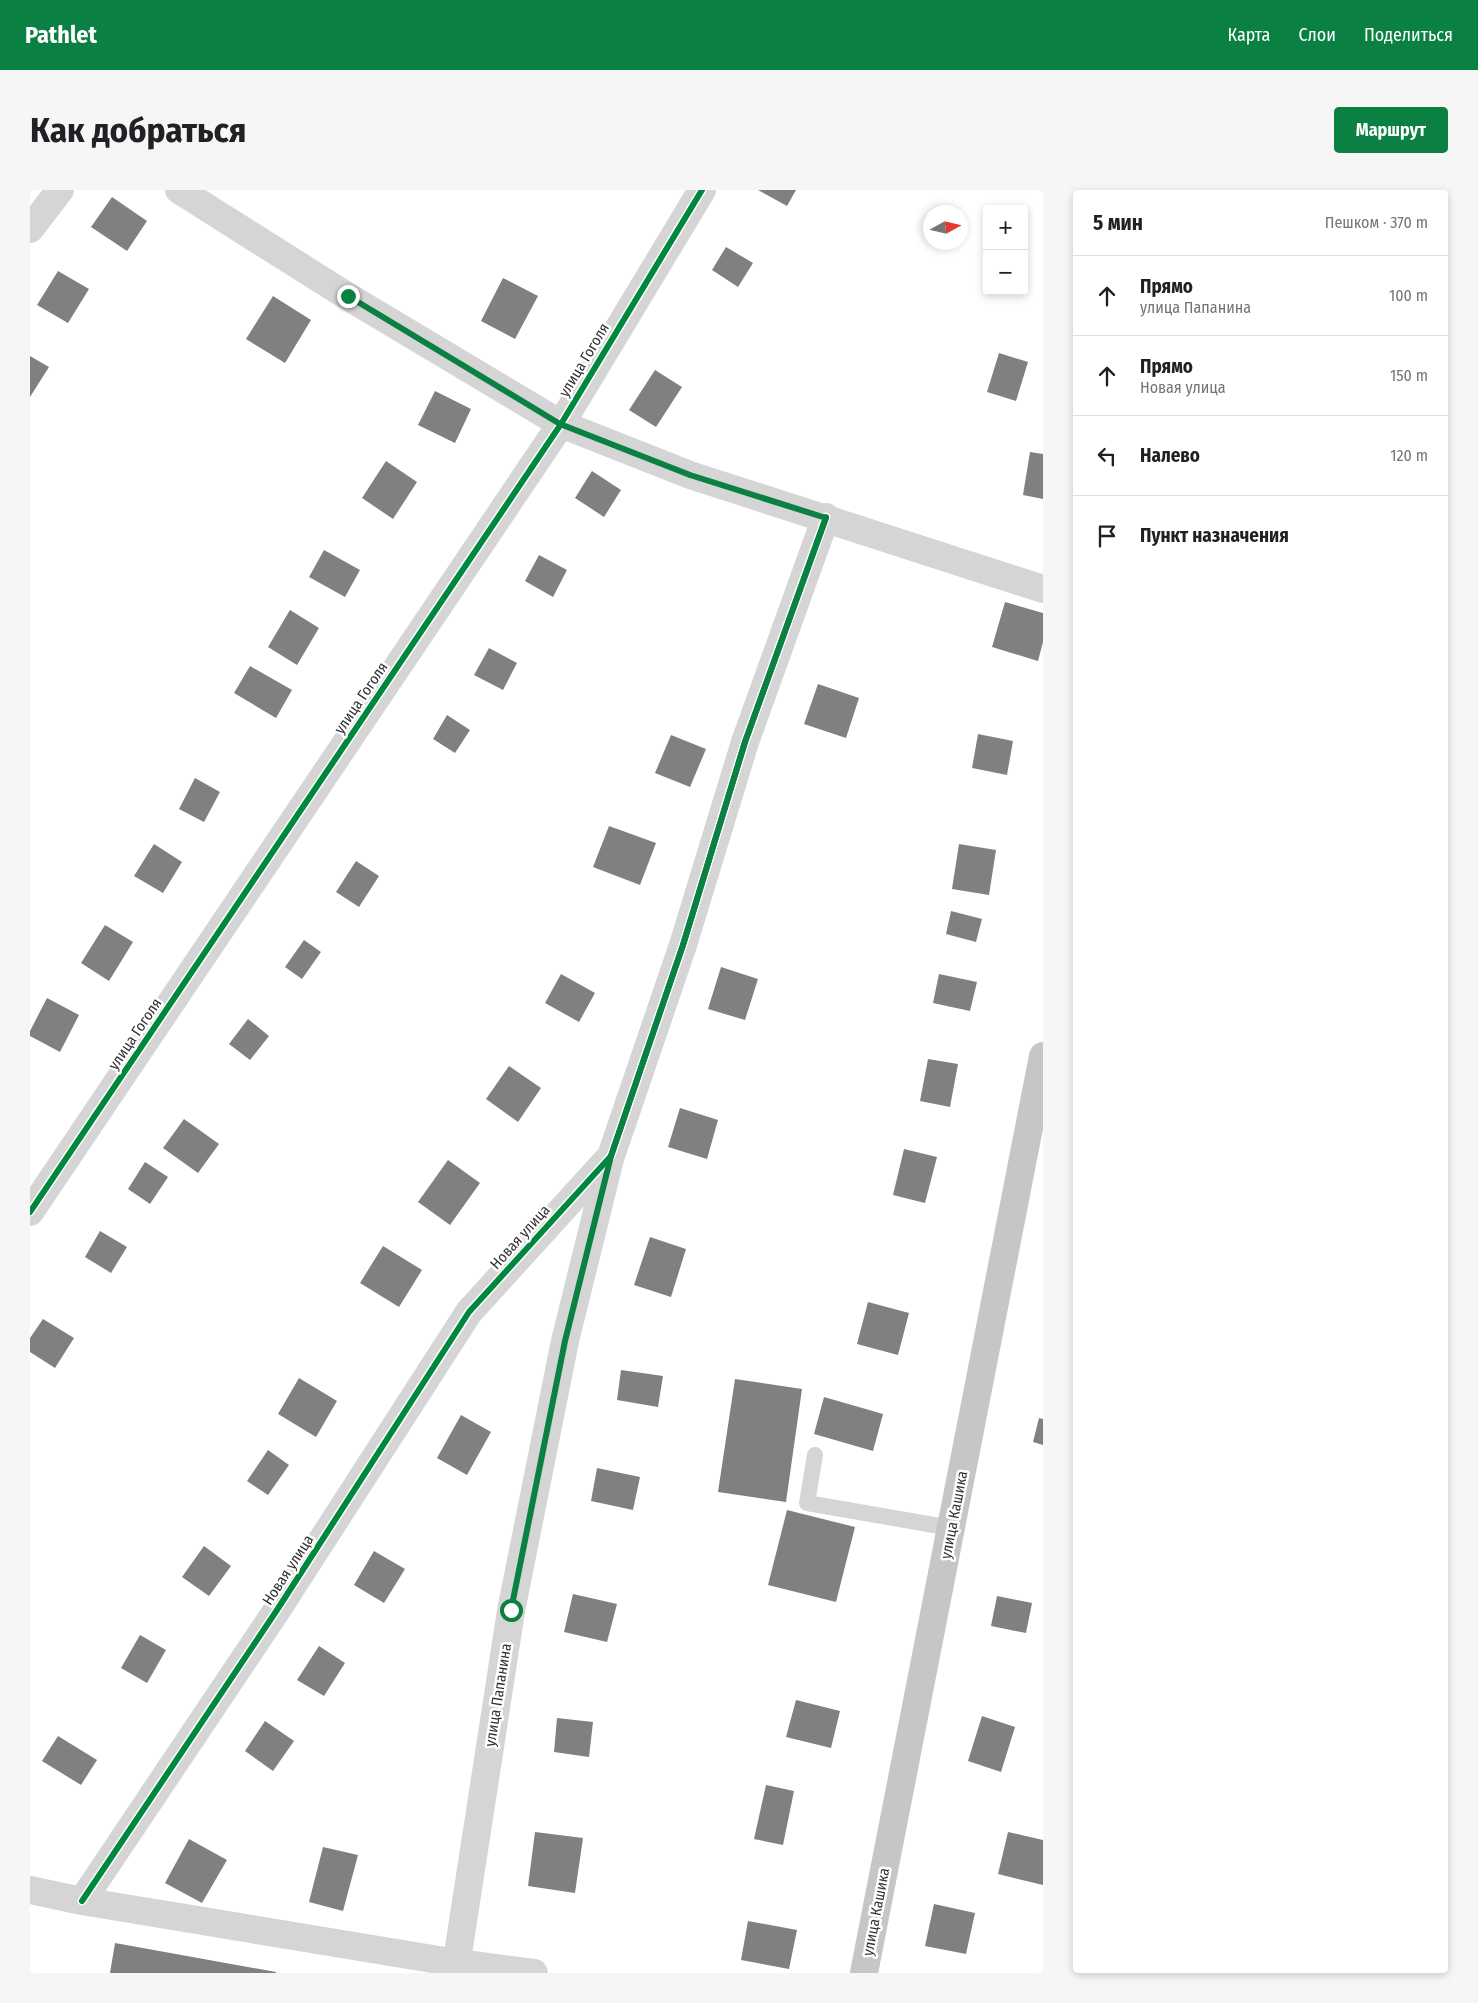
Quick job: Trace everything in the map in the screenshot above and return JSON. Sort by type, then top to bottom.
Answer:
[{"type":"highway","name":"улица Кашика","points":[[864,1973],[1043,1056]]},
{"type":"street","points":[[179,190],[348,296],[560,424],[690,475],[1043,589]]},
{"type":"street","name":"улица Гоголя","points":[[30,1212],[560,424],[702,190]]},
{"type":"street","points":[[30,229],[56,191]]},
{"type":"street","name":"Новая улица","points":[[82,1902],[277,1610],[469,1312],[611,1156],[683,945],[745,742],[826,518]]},
{"type":"street","name":"улица Папанина","points":[[456,1968],[511,1610],[565,1341],[611,1156]]},
{"type":"street","points":[[30,1890],[82,1902],[456,1968],[534,1973]]},
{"type":"lane","points":[[815,1455],[807,1502],[951,1528]]},
{"type":"building","points":[[758,190],[796,190],[787,206]]},
{"type":"building","points":[[112,197],[147,221],[127,251],[91,227]]},
{"type":"building","points":[[726,247],[753,263],[738,287],[712,270]]},
{"type":"building","points":[[58,271],[89,289],[68,323],[37,305]]},
{"type":"building","points":[[503,278],[538,296],[515,339],[481,321]]},
{"type":"building","points":[[273,296],[311,320],[285,363],[246,339]]},
{"type":"building","points":[[999,353],[1028,362],[1016,401],[987,392]]},
{"type":"building","points":[[30,356],[49,367],[30,397]]},
{"type":"building","points":[[655,370],[682,387],[656,427],[629,410]]},
{"type":"building","points":[[435,391],[471,409],[455,443],[418,425]]},
{"type":"building","points":[[1030,452],[1043,454],[1043,499],[1023,495]]},
{"type":"building","points":[[386,461],[417,482],[393,519],[362,498]]},
{"type":"building","points":[[592,471],[621,490],[604,517],[575,498]]},
{"type":"building","points":[[324,550],[360,570],[345,597],[309,577]]},
{"type":"building","points":[[539,555],[567,570],[553,597],[525,581]]},
{"type":"building","points":[[1005,602],[1043,613],[1043,642],[1038,661],[992,647]]},
{"type":"building","points":[[290,610],[319,628],[297,665],[268,647]]},
{"type":"building","points":[[489,648],[517,663],[503,690],[474,675]]},
{"type":"building","points":[[250,666],[292,690],[276,718],[234,693]]},
{"type":"building","points":[[818,684],[859,698],[846,738],[804,724]]},
{"type":"building","points":[[447,715],[470,730],[455,753],[433,739]]},
{"type":"building","points":[[978,734],[1013,741],[1007,775],[972,768]]},
{"type":"building","points":[[671,735],[706,749],[690,787],[655,773]]},
{"type":"building","points":[[195,778],[220,792],[204,822],[179,809]]},
{"type":"building","points":[[609,826],[656,843],[640,885],[593,867]]},
{"type":"building","points":[[154,844],[182,862],[163,893],[134,876]]},
{"type":"building","points":[[959,844],[996,850],[989,895],[952,889]]},
{"type":"building","points":[[356,861],[379,876],[359,907],[336,892]]},
{"type":"building","points":[[951,911],[982,919],[976,942],[946,934]]},
{"type":"building","points":[[105,925],[133,942],[109,981],[81,963]]},
{"type":"building","points":[[304,940],[321,952],[302,979],[285,967]]},
{"type":"building","points":[[721,967],[758,979],[745,1020],[708,1009]]},
{"type":"building","points":[[561,974],[595,993],[579,1022],[545,1003]]},
{"type":"building","points":[[939,974],[977,982],[970,1011],[933,1003]]},
{"type":"building","points":[[47,998],[79,1015],[60,1052],[30,1036],[30,1031]]},
{"type":"building","points":[[248,1019],[269,1036],[250,1060],[229,1044]]},
{"type":"building","points":[[928,1059],[958,1064],[950,1107],[920,1101]]},
{"type":"building","points":[[509,1066],[541,1088],[518,1122],[486,1099]]},
{"type":"building","points":[[680,1108],[718,1120],[707,1159],[668,1147]]},
{"type":"building","points":[[184,1119],[219,1144],[198,1173],[163,1148]]},
{"type":"building","points":[[904,1149],[937,1157],[925,1203],[893,1195]]},
{"type":"building","points":[[448,1160],[480,1183],[450,1225],[418,1202]]},
{"type":"building","points":[[145,1162],[168,1177],[150,1204],[128,1189]]},
{"type":"building","points":[[100,1231],[127,1247],[111,1273],[85,1257]]},
{"type":"building","points":[[650,1237],[686,1249],[671,1297],[634,1285]]},
{"type":"building","points":[[383,1246],[422,1270],[399,1307],[360,1283]]},
{"type":"building","points":[[868,1302],[909,1313],[898,1355],[857,1344]]},
{"type":"building","points":[[43,1319],[74,1338],[55,1368],[30,1352],[30,1338]]},
{"type":"building","points":[[621,1370],[663,1376],[658,1407],[617,1400]]},
{"type":"building","points":[[299,1378],[337,1401],[316,1437],[278,1414]]},
{"type":"building","points":[[735,1379],[802,1389],[786,1502],[718,1492]]},
{"type":"building","points":[[824,1397],[883,1414],[873,1451],[814,1434]]},
{"type":"building","points":[[461,1415],[491,1432],[467,1475],[437,1458]]},
{"type":"building","points":[[1039,1418],[1043,1419],[1043,1445],[1033,1442]]},
{"type":"building","points":[[268,1450],[289,1465],[268,1495],[247,1481]]},
{"type":"building","points":[[597,1468],[640,1477],[633,1510],[591,1501]]},
{"type":"building","points":[[787,1510],[855,1527],[836,1602],[768,1585]]},
{"type":"building","points":[[204,1546],[231,1566],[209,1596],[182,1577]]},
{"type":"building","points":[[374,1551],[405,1569],[384,1603],[354,1585]]},
{"type":"building","points":[[573,1594],[617,1604],[607,1642],[564,1632]]},
{"type":"building","points":[[997,1596],[1032,1603],[1026,1633],[991,1626]]},
{"type":"building","points":[[140,1635],[166,1650],[147,1683],[121,1668]]},
{"type":"building","points":[[319,1646],[345,1663],[324,1696],[297,1680]]},
{"type":"building","points":[[796,1700],[840,1711],[831,1748],[786,1737]]},
{"type":"building","points":[[982,1716],[1015,1727],[1001,1772],[968,1761]]},
{"type":"building","points":[[557,1718],[593,1722],[589,1757],[554,1752]]},
{"type":"building","points":[[265,1721],[294,1741],[273,1771],[245,1751]]},
{"type":"building","points":[[58,1736],[97,1760],[81,1785],[42,1761]]},
{"type":"building","points":[[766,1785],[794,1791],[783,1845],[754,1839]]},
{"type":"building","points":[[535,1832],[583,1838],[575,1893],[528,1886]]},
{"type":"building","points":[[1008,1832],[1043,1840],[1043,1885],[998,1874]]},
{"type":"building","points":[[189,1839],[227,1860],[202,1903],[165,1883]]},
{"type":"building","points":[[323,1847],[358,1855],[343,1911],[309,1902]]},
{"type":"building","points":[[934,1904],[975,1913],[966,1954],[925,1946]]},
{"type":"building","points":[[748,1921],[797,1930],[789,1969],[741,1960]]},
{"type":"building","points":[[115,1943],[276,1972],[276,1973],[110,1973]]},
{"type":"cycle path","points":[[30,1212],[561,424],[702,190]]},
{"type":"cycle path","points":[[82,1901],[277,1610],[469,1312],[611,1156],[683,945],[745,742],[826,517]]},
{"type":"route","points":[[348,296],[560,424],[690,475],[826,518],[745,742],[683,945],[611,1156],[565,1341],[511,1610]]}]
